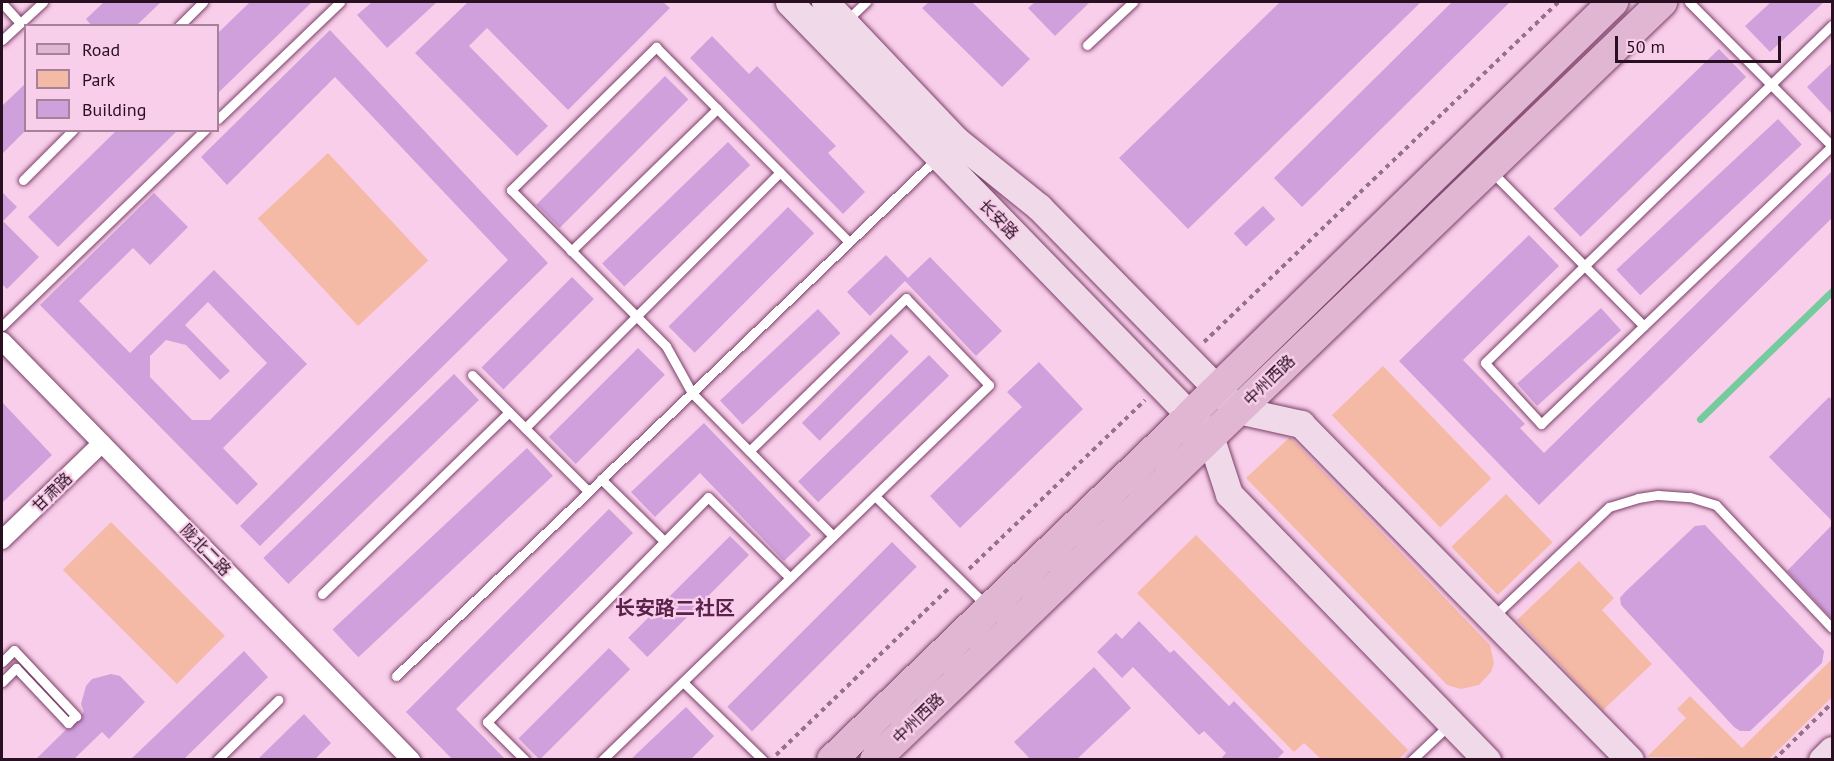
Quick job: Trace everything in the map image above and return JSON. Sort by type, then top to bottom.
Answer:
[{"type":"main road","name":"长安路","points":[[789,2],[835,31],[956,140],[1039,207],[1238,410]]},
{"type":"main road","name":"长安路","points":[[825,2],[835,31],[938,157],[1200,426]]},
{"type":"main road","name":"中州西路","points":[[832,759],[1000,618],[1200,426],[1218,388],[1613,2]]},
{"type":"main road","name":"中州西路","points":[[1200,426],[1238,410],[1662,2]]},
{"type":"main road","points":[[1238,410],[1301,424],[1630,759]]},
{"type":"main road","points":[[1200,426],[1229,494],[1487,759]]},
{"type":"main road","name":"中州西路","points":[[875,759],[1000,618]]},
{"type":"main road","points":[[1822,759],[1833,750]]},
{"type":"street","name":"陇北二路","points":[[2,341],[411,759]]},
{"type":"street","name":"甘肃路","points":[[2,540],[102,443]]},
{"type":"lane","points":[[2,40],[43,2]]},
{"type":"lane","points":[[181,24],[203,2]]},
{"type":"lane","points":[[219,118],[340,2]]},
{"type":"lane","points":[[835,31],[866,2]]},
{"type":"lane","points":[[1087,45],[1133,2]]},
{"type":"lane","points":[[1689,2],[1771,85],[1832,146],[1542,424],[1485,363],[1771,85],[1833,25]]},
{"type":"lane","points":[[2,3],[20,22]]},
{"type":"lane","points":[[832,536],[692,393],[666,346],[511,190],[656,47],[849,242]]},
{"type":"lane","points":[[571,251],[717,109]]},
{"type":"lane","points":[[23,180],[71,132]]},
{"type":"lane","points":[[2,326],[203,132]]},
{"type":"lane","points":[[396,676],[938,157]]},
{"type":"lane","points":[[1489,168],[1644,326]]},
{"type":"lane","points":[[525,428],[780,172]]},
{"type":"lane","points":[[602,759],[989,385],[906,298],[749,451]]},
{"type":"lane","points":[[472,375],[588,491]]},
{"type":"lane","points":[[322,594],[509,412]]},
{"type":"lane","points":[[601,479],[664,541]]},
{"type":"lane","points":[[1492,618],[1608,507],[1658,495],[1690,497],[1716,505],[1833,628]]},
{"type":"lane","points":[[875,496],[1000,618]]},
{"type":"lane","points":[[525,759],[487,722],[708,497],[790,578]]},
{"type":"lane","points":[[2,662],[14,650],[75,716],[68,723],[16,668],[2,682]]},
{"type":"lane","points":[[683,681],[763,759]]},
{"type":"lane","points":[[217,759],[278,700]]},
{"type":"lane","points":[[1412,759],[1451,722]]},
{"type":"path","points":[[1774,759],[1833,703]]},
{"type":"green space","points":[[328,153],[428,261],[358,326],[258,218]]},
{"type":"green space","points":[[1383,366],[1491,478],[1440,528],[1332,415]]},
{"type":"green space","points":[[1290,437],[1490,645],[1494,663],[1491,672],[1479,685],[1461,689],[1447,685],[1246,478]]},
{"type":"green space","points":[[1506,494],[1553,542],[1498,595],[1451,547]]},
{"type":"green space","points":[[111,522],[225,636],[177,684],[63,570]]},
{"type":"green space","points":[[1196,535],[1408,750],[1399,759],[1321,759],[1304,743],[1294,752],[1137,593]]},
{"type":"green space","points":[[1579,561],[1614,598],[1602,610],[1652,664],[1603,710],[1517,620]]},
{"type":"green space","points":[[1832,659],[1832,697],[1769,759],[1647,757],[1686,718],[1677,709],[1690,696],[1742,748]]},
{"type":"building","points":[[104,2],[161,2],[138,24],[90,24],[86,19]]},
{"type":"building","points":[[250,2],[312,2],[219,92],[219,32]]},
{"type":"building","points":[[372,2],[437,2],[387,48],[357,15]]},
{"type":"building","points":[[468,2],[663,2],[670,8],[568,110],[487,28],[469,46],[548,126],[517,156],[415,53]]},
{"type":"building","points":[[929,2],[972,2],[1030,59],[1002,87],[922,8]]},
{"type":"building","points":[[1035,2],[1090,2],[1055,36],[1028,8]]},
{"type":"building","points":[[1280,2],[1421,2],[1188,229],[1119,158]]},
{"type":"building","points":[[1452,2],[1510,2],[1302,207],[1274,178]]},
{"type":"building","points":[[1771,2],[1824,2],[1770,52],[1745,26]]},
{"type":"building","points":[[330,30],[548,263],[260,546],[240,526],[508,260],[335,77],[227,185],[201,157]]},
{"type":"building","points":[[712,36],[749,74],[757,66],[836,146],[828,153],[865,192],[843,214],[690,58]]},
{"type":"building","points":[[1719,49],[1746,77],[1581,237],[1554,209]]},
{"type":"building","points":[[1832,63],[1832,114],[1807,87]]},
{"type":"building","points":[[665,76],[688,99],[560,228],[536,205]]},
{"type":"building","points":[[24,85],[24,132],[2,154],[2,106]]},
{"type":"building","points":[[1778,119],[1802,145],[1640,295],[1616,270]]},
{"type":"building","points":[[115,132],[176,132],[58,247],[28,217]]},
{"type":"building","points":[[728,142],[750,165],[624,287],[602,264]]},
{"type":"building","points":[[1832,171],[1832,218],[1539,505],[1399,361],[1529,235],[1559,266],[1463,360],[1525,424],[1520,428],[1544,453]]},
{"type":"building","points":[[2,192],[17,207],[3,221],[39,257],[7,289],[2,284]]},
{"type":"building","points":[[154,193],[188,227],[150,265],[133,248],[79,301],[130,353],[214,270],[307,364],[223,448],[258,484],[237,505],[40,305]],"holes":[[[208,302],[267,363],[210,420],[192,420],[150,377],[150,356],[166,340],[186,345],[220,380],[230,371],[185,325]]]},
{"type":"building","points":[[1263,206],[1275,219],[1246,246],[1234,233]]},
{"type":"building","points":[[788,207],[814,233],[695,353],[668,327]]},
{"type":"building","points":[[886,255],[908,278],[930,257],[1002,331],[976,356],[905,281],[870,316],[847,292]]},
{"type":"building","points":[[572,277],[594,299],[503,389],[481,368]]},
{"type":"building","points":[[1601,308],[1621,330],[1537,406],[1517,384]]},
{"type":"building","points":[[818,309],[841,333],[743,425],[720,400]]},
{"type":"building","points":[[891,334],[909,352],[820,441],[802,423]]},
{"type":"building","points":[[638,348],[665,375],[576,464],[549,437]]},
{"type":"building","points":[[929,355],[949,376],[818,502],[798,481]]},
{"type":"building","points":[[1039,362],[1083,409],[960,528],[930,496],[1022,407],[1007,392]]},
{"type":"building","points":[[454,374],[479,400],[288,584],[263,558]]},
{"type":"building","points":[[1829,397],[1832,400],[1832,521],[1769,457]]},
{"type":"building","points":[[2,402],[52,455],[2,503]]},
{"type":"building","points":[[704,423],[811,535],[784,561],[700,473],[655,517],[631,492]]},
{"type":"building","points":[[527,448],[553,476],[358,657],[332,629]]},
{"type":"building","points":[[609,509],[633,533],[456,709],[506,760],[453,760],[406,712]]},
{"type":"building","points":[[1705,525],[1824,651],[1822,663],[1750,731],[1740,731],[1734,727],[1621,605],[1620,598],[1625,592],[1695,526]]},
{"type":"building","points":[[1832,525],[1832,619],[1787,571]]},
{"type":"building","points":[[730,536],[749,555],[647,657],[628,638]]},
{"type":"building","points":[[892,542],[917,567],[752,732],[727,707]]},
{"type":"building","points":[[1139,621],[1170,653],[1174,650],[1229,706],[1234,701],[1284,752],[1276,760],[1220,760],[1226,753],[1204,731],[1199,735],[1133,667],[1122,678],[1097,652],[1116,633],[1122,639]]},
{"type":"building","points":[[609,648],[630,669],[540,760],[518,739]]},
{"type":"building","points":[[244,651],[268,677],[183,760],[130,760]]},
{"type":"building","points":[[1094,667],[1131,708],[1076,760],[1031,760],[1014,742]]},
{"type":"building","points":[[111,674],[120,676],[145,702],[109,739],[102,732],[73,760],[35,760],[84,712],[81,704],[86,686],[92,679]]},
{"type":"building","points":[[686,707],[714,736],[690,760],[630,760]]},
{"type":"building","points":[[304,714],[331,743],[314,760],[257,760]]},
{"type":"waterway","points":[[1700,419],[1832,291]]},
{"type":"district","name":"长安路二社区","points":[[675,608]]}]
